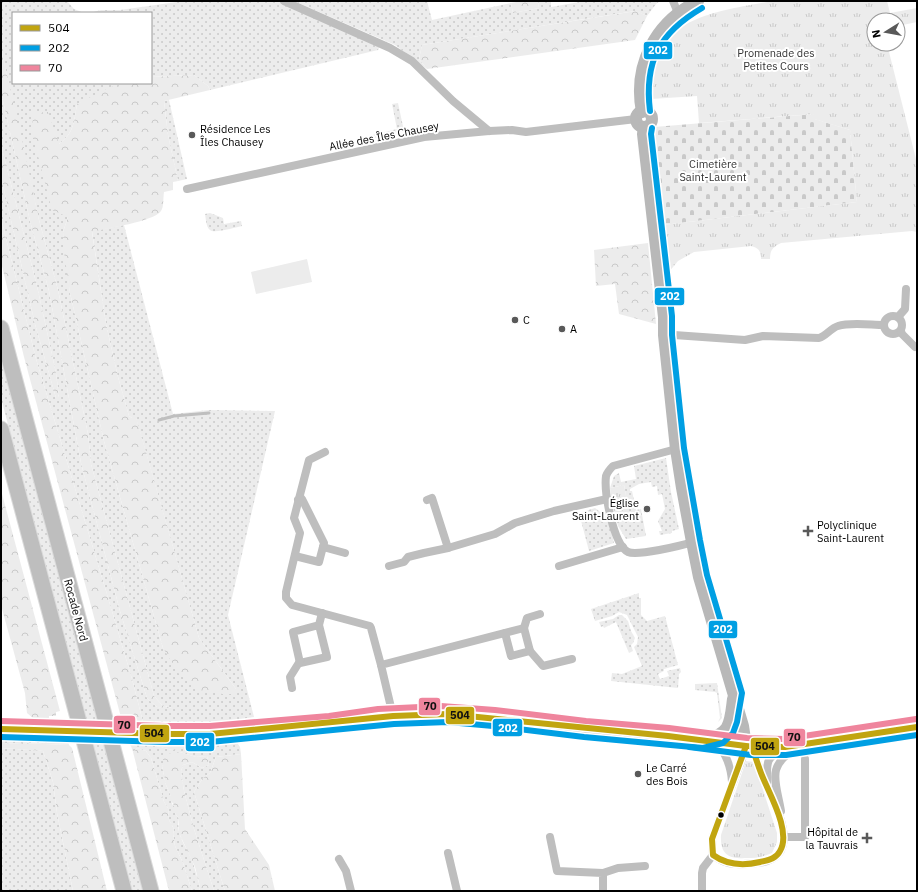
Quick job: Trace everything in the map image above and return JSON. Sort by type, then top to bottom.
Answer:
[{"type":"highway","name":"Rocade Nord","points":[[1,328],[151,891]]},
{"type":"highway","points":[[1,429],[124,891]]},
{"type":"highway","points":[[102,706],[158,891]]},
{"type":"highway","points":[[92,771],[118,891]]},
{"type":"main road","points":[[1,728],[146,734],[223,733],[393,716],[430,714],[471,716],[749,746],[785,747],[917,726]]},
{"type":"street","points":[[284,1],[390,48],[412,61],[453,101],[489,131]]},
{"type":"street","points":[[673,1],[678,13]]},
{"type":"street","points":[[698,1],[678,13],[657,36],[645,58],[641,74],[641,119],[664,317],[664,335],[676,449],[699,577],[745,736],[782,822]]},
{"type":"street","name":"Allée des Îles Chausey","points":[[187,189],[424,137],[489,131],[512,130],[526,132],[641,119]]},
{"type":"street","points":[[898,318],[905,309],[906,289]]},
{"type":"street","points":[[901,331],[892,335],[888,333],[884,330],[885,320],[894,316],[898,318],[901,321],[902,334],[914,347]]},
{"type":"street","points":[[664,335],[746,340],[763,336],[819,338],[823,337],[836,326],[843,324],[884,325]]},
{"type":"street","points":[[676,449],[612,466],[606,475],[607,499],[614,530],[623,547],[628,552],[636,554],[692,542]]},
{"type":"street","points":[[325,452],[309,460],[298,500],[294,518],[300,533],[286,592],[286,598],[292,606],[370,626],[393,716]]},
{"type":"street","points":[[427,500],[432,498],[448,548]]},
{"type":"street","points":[[295,556],[319,562],[324,543],[302,499],[298,500]]},
{"type":"street","points":[[389,566],[404,562],[408,557],[448,548],[495,534],[515,523],[554,511],[607,499]]},
{"type":"street","points":[[323,547],[345,553]]},
{"type":"street","points":[[559,566],[623,547]]},
{"type":"street","points":[[300,661],[300,663],[327,657],[319,625],[322,613]]},
{"type":"street","points":[[540,614],[527,618],[524,628],[530,652],[543,666],[572,659]]},
{"type":"street","points":[[292,688],[290,677],[300,661],[293,632],[319,625]]},
{"type":"street","points":[[381,665],[524,628]]},
{"type":"street","points":[[505,633],[511,656],[530,652]]},
{"type":"street","points":[[704,740],[719,736],[726,729],[730,719],[734,694]]},
{"type":"street","points":[[718,742],[728,759],[731,769],[732,784]]},
{"type":"street","points":[[713,855],[728,864],[761,863],[775,858],[780,852],[784,837],[775,783],[776,770],[781,759],[805,744]]},
{"type":"street","points":[[702,891],[703,868],[713,855],[712,839],[732,784],[749,746]]},
{"type":"street","points":[[767,785],[767,768],[771,755],[785,747]]},
{"type":"street","points":[[784,837],[805,836],[806,759]]},
{"type":"street","points":[[550,837],[557,871],[603,873],[618,868],[645,866]]},
{"type":"street","points":[[448,853],[457,891]]},
{"type":"street","points":[[339,859],[346,871],[351,891]]},
{"type":"street","points":[[602,891],[603,873]]},
{"type":"green space","points":[[1,1],[67,1],[74,9],[82,12],[12,12],[12,84],[138,84],[77,104],[74,122],[68,136],[59,144],[68,217],[63,232],[70,293],[104,441],[163,648],[223,694],[236,694],[236,689],[199,638],[136,418],[129,416],[118,377],[106,324],[92,231],[124,225],[173,414],[209,410],[275,411],[228,615],[254,717],[216,723],[193,724],[143,722],[132,679],[36,359],[1,218],[1,177],[35,324],[56,398],[59,397],[56,373],[37,286],[1,145],[1,92],[30,221],[49,291],[81,463],[120,611],[147,698],[157,707],[172,708],[162,705],[154,696],[91,464],[88,434],[58,290],[39,220],[1,49]]},
{"type":"green space","points":[[184,1],[279,1],[380,46],[378,50],[210,90],[208,86],[194,75],[152,77],[152,12],[94,12],[101,10],[120,10]]},
{"type":"green space","points":[[294,1],[427,1],[432,20],[511,3],[513,13],[539,8],[538,1],[551,1],[551,7],[585,1],[660,1],[647,16],[635,11],[422,45],[419,59],[427,69],[395,45]]},
{"type":"green space","points":[[538,1],[539,8],[513,13],[511,3]]},
{"type":"green space","name":"Promenade des Petites Cours","points":[[772,1],[887,1],[890,12],[866,12],[866,52],[889,52],[917,163],[917,232],[912,231],[781,243],[772,249],[770,259],[761,259],[759,250],[751,246],[694,252],[678,261],[668,273],[663,225],[857,202],[850,130],[814,119],[814,114],[699,123],[697,96],[651,99],[653,68],[660,50],[670,36],[684,25],[700,18],[737,8]]},
{"type":"green space","name":"Promenade des Petites Cours","points":[[917,8],[917,22],[906,24],[906,12],[895,12]]},
{"type":"green space","points":[[636,11],[647,16],[635,40],[427,69],[419,59],[422,45]]},
{"type":"green space","points":[[1,49],[39,220],[58,290],[88,434],[91,464],[154,696],[162,705],[174,709],[157,707],[147,698],[120,611],[81,463],[49,291],[30,221],[1,92]]},
{"type":"green space","points":[[194,75],[208,86],[210,90],[164,101],[168,135],[178,181],[173,182],[173,190],[164,192],[162,209],[156,215],[129,224],[92,232],[106,324],[118,377],[129,416],[132,418],[136,417],[199,638],[236,689],[236,694],[223,694],[198,690],[179,674],[163,648],[104,441],[70,293],[64,252],[63,232],[68,217],[52,210],[32,133],[33,113],[48,112],[59,144],[68,136],[74,122],[77,104],[110,87],[133,84],[152,84],[152,77]]},
{"type":"green space","points":[[169,100],[187,179],[178,181],[168,135],[164,101]]},
{"type":"green space","points":[[398,103],[404,131],[374,138],[373,135],[397,129],[392,104]]},
{"type":"green space","name":"Cimetière Saint-Laurent","points":[[814,114],[815,119],[850,130],[857,202],[663,225],[654,127]]},
{"type":"green space","points":[[1,145],[37,286],[56,373],[59,398],[56,398],[35,324],[1,177]]},
{"type":"green space","points":[[210,213],[223,218],[224,224],[241,221],[242,226],[220,231],[212,231],[206,223],[205,214]]},
{"type":"green space","points":[[1,218],[36,359],[132,679],[143,722],[122,721],[24,357],[1,262]]},
{"type":"green space","points":[[648,243],[656,324],[619,314],[615,284],[596,286],[594,250]]},
{"type":"green space","points":[[307,259],[312,282],[256,294],[251,272]]},
{"type":"green space","points":[[1,357],[143,891],[131,891],[1,398]]},
{"type":"green space","points":[[666,458],[671,492],[679,529],[672,531],[672,533],[660,535],[659,531],[662,531],[658,521],[665,509],[662,494],[658,495],[657,486],[652,487],[651,482],[639,484],[630,489],[630,491],[632,491],[636,510],[641,509],[646,536],[626,539],[618,526],[612,504],[627,501],[624,485],[610,488],[614,476],[619,473],[621,482],[636,479],[634,466]]},
{"type":"green space","points":[[624,485],[627,501],[612,504],[610,488]]},
{"type":"green space","points":[[1,490],[60,711],[56,712],[56,716],[49,716],[49,718],[34,719],[27,713],[25,693],[1,605]]},
{"type":"green space","points":[[595,508],[608,518],[614,543],[589,551],[579,513]]},
{"type":"green space","points":[[639,593],[639,598],[641,598],[641,615],[647,621],[665,616],[678,665],[664,669],[664,671],[658,674],[660,679],[669,676],[667,671],[680,668],[681,672],[679,674],[678,688],[611,681],[612,673],[622,674],[642,666],[634,647],[637,644],[638,637],[627,615],[619,612],[612,616],[595,621],[591,609]]},
{"type":"green space","points":[[619,615],[622,615],[628,621],[635,638],[631,645],[633,651],[629,653],[616,622],[604,628],[603,626],[601,627],[599,622],[613,619]]},
{"type":"green space","points":[[717,683],[722,718],[718,722],[720,718],[717,693],[695,690],[695,684]]},
{"type":"green space","points":[[1,737],[49,738],[49,740],[68,741],[69,745],[21,743],[1,744]]},
{"type":"green space","points":[[236,741],[240,747],[241,754],[216,757],[210,773],[203,778],[194,792],[225,891],[214,891],[194,829],[184,791],[181,771],[183,765],[192,762],[202,768],[209,765],[207,756],[196,757],[180,752],[167,764],[162,766],[172,804],[175,807],[175,813],[179,819],[179,832],[192,860],[200,887],[199,891],[192,891],[183,863],[175,846],[173,834],[174,829],[169,820],[168,808],[164,802],[151,758],[146,751],[137,748],[133,752],[130,743],[152,742],[153,745],[172,750],[183,745],[182,742]]},
{"type":"green space","points":[[152,742],[182,742],[182,748],[172,750],[153,745]]},
{"type":"green space","points":[[21,743],[69,745],[72,748],[107,891],[73,891],[57,813],[53,782],[43,751],[1,748],[1,744]]},
{"type":"green space","points":[[1,748],[43,751],[53,782],[57,813],[73,891],[1,891]]},
{"type":"green space","points":[[137,748],[146,751],[151,758],[164,802],[168,808],[169,820],[174,829],[173,834],[175,846],[183,863],[192,891],[169,891],[133,752]]},
{"type":"green space","points":[[180,752],[196,757],[207,756],[209,765],[202,768],[192,762],[183,765],[181,771],[184,791],[194,829],[214,891],[199,891],[200,887],[195,867],[179,833],[179,819],[175,813],[175,807],[170,799],[171,796],[166,785],[162,766],[167,763],[163,760],[165,754]]},
{"type":"green space","points":[[241,754],[245,829],[269,865],[275,891],[225,891],[194,792],[203,778],[210,773],[216,757]]},
{"type":"green space","points":[[746,761],[754,762],[777,833],[777,842],[772,853],[753,858],[735,858],[724,851],[721,842],[721,835]]},
{"type":"waterway","points":[[159,420],[174,416],[209,413]]},
{"type":"transit line","name":"202","points":[[650,111],[650,78],[652,63],[658,50],[675,28],[702,8]]},
{"type":"transit line","name":"202","points":[[1,737],[210,742],[394,724],[448,722],[703,748],[723,743],[733,733],[737,722],[742,693],[707,575],[684,448],[672,335],[672,316],[651,134],[652,128]]},
{"type":"transit line","name":"70","points":[[1,721],[210,726],[329,716],[378,709],[441,706],[495,710],[586,721],[669,728],[747,738],[784,739],[916,719]]},
{"type":"transit line","name":"504","points":[[1,729],[210,734],[393,716],[448,714],[668,736],[746,746],[785,747],[917,727]]},
{"type":"transit line","name":"202","points":[[689,747],[751,755],[786,755],[917,735]]},
{"type":"transit line","name":"504","points":[[746,746],[712,839],[713,855],[724,861],[735,864],[754,863],[772,859],[778,854],[783,843],[783,833],[778,812],[761,773],[752,747]]},
{"type":"place","name":"Résidence Les Îles Chausey","points":[[192,135]]},
{"type":"place","name":"C","points":[[515,320]]},
{"type":"place","name":"A","points":[[562,329]]},
{"type":"place","name":"Église Saint-Laurent","points":[[647,509]]},
{"type":"place","name":"Polyclinique Saint-Laurent","points":[[808,531]]},
{"type":"place","name":"Le Carré des Bois","points":[[638,774]]},
{"type":"place","name":"Hôpital de la Tauvrais","points":[[867,838]]}]
